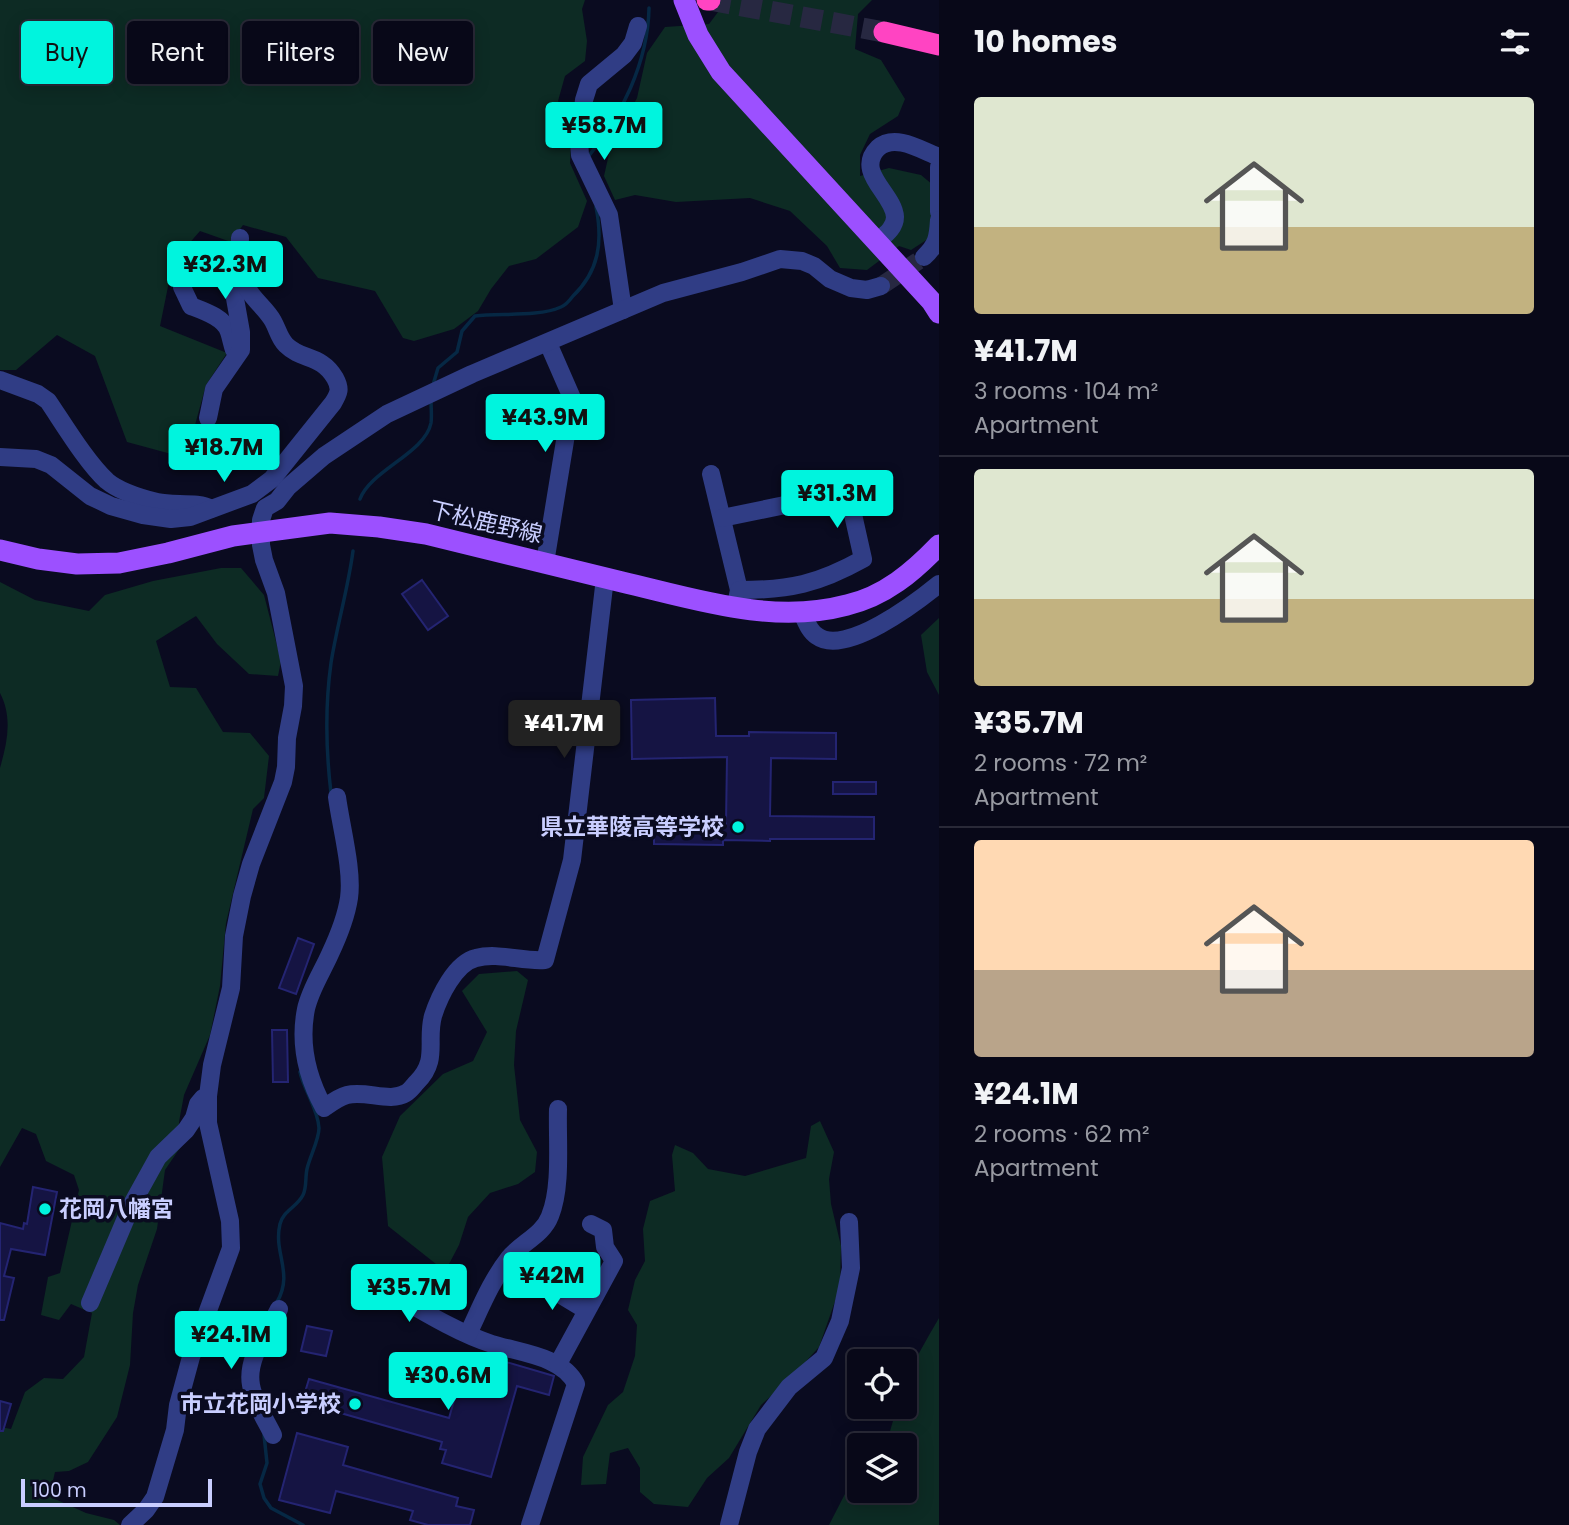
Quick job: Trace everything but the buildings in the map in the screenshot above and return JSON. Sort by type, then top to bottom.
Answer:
[{"type":"highway","points":[[884,32],[939,45]]},
{"type":"main road","points":[[684,0],[698,35],[720,72],[932,302],[939,313]]},
{"type":"main road","name":"下松鹿野線","points":[[0,550],[37,559],[77,564],[119,563],[260,531],[330,523],[426,534],[606,578],[737,599],[802,613],[848,605],[885,591],[918,567],[939,545]]},
{"type":"street","points":[[623,310],[609,215],[580,155],[579,141],[584,100],[589,84],[624,55],[633,43],[638,26]]},
{"type":"street","points":[[877,242],[890,230],[895,220],[894,209],[872,176],[871,163],[875,152],[885,143],[898,141],[939,157]]},
{"type":"street","points":[[911,146],[917,141],[939,143]]},
{"type":"street","points":[[939,167],[939,212]]},
{"type":"street","points":[[924,257],[934,248],[938,238],[939,220]]},
{"type":"street","points":[[0,457],[36,459],[70,478],[90,496],[111,506],[171,519],[190,517],[251,494],[272,479],[316,426],[340,391],[329,369],[311,357],[287,347],[280,338],[272,319],[248,290],[241,273],[239,247],[232,262],[231,276],[241,331],[241,350],[214,389],[208,418]]},
{"type":"street","points":[[130,1525],[155,1497],[176,1430],[178,1405],[191,1357],[231,1248],[230,1221],[208,1123],[208,1096],[212,1065],[231,988],[234,936],[242,896],[251,864],[283,782],[294,686],[276,593],[264,560],[260,531],[265,508],[277,501],[288,487],[324,456],[387,414],[472,374],[663,293],[780,259],[802,261],[851,289],[867,290],[881,286]]},
{"type":"street","points":[[183,262],[182,287],[191,306],[207,312],[229,329],[233,348],[239,355]]},
{"type":"street","points":[[545,563],[572,398],[548,343]]},
{"type":"street","points":[[0,380],[38,394],[48,401],[108,482],[154,501],[175,505],[206,505],[211,509]]},
{"type":"street","points":[[711,474],[737,599],[833,576],[863,559],[848,492],[722,518]]},
{"type":"street","points":[[251,494],[265,508]]},
{"type":"street","points":[[337,797],[349,875],[349,898],[342,925],[306,1009],[304,1035],[305,1058],[310,1079],[324,1108],[347,1095],[363,1093],[396,1097],[406,1093],[426,1073],[430,1063],[432,1019],[458,969],[473,958],[487,956],[545,960],[572,860],[606,578]]},
{"type":"street","points":[[802,613],[818,637],[832,641],[851,638],[889,620],[939,584]]},
{"type":"street","points":[[90,1303],[132,1204],[158,1157],[186,1129],[194,1118],[198,1104],[208,1096]]},
{"type":"street","points":[[468,1334],[491,1286],[510,1257],[542,1230],[549,1220],[554,1206],[556,1183],[558,1108]]},
{"type":"street","points":[[729,1525],[748,1452],[757,1429],[789,1387],[824,1358],[840,1321],[851,1268],[849,1222]]},
{"type":"street","points":[[558,1364],[614,1261],[605,1247],[603,1230],[591,1224]]},
{"type":"street","points":[[368,1280],[468,1334],[488,1343],[558,1364],[570,1372],[576,1384],[530,1525]]},
{"type":"street","points":[[538,1281],[586,1310]]},
{"type":"street","points":[[272,1435],[251,1388],[250,1377],[257,1350],[279,1310]]},
{"type":"green space","points":[[0,0],[585,0],[582,9],[587,41],[585,61],[565,76],[558,101],[572,127],[570,163],[587,201],[578,227],[536,259],[509,266],[478,311],[454,329],[414,341],[403,338],[375,291],[318,278],[286,237],[243,225],[231,242],[200,231],[173,262],[160,326],[227,353],[206,385],[186,458],[127,442],[95,356],[57,335],[16,370],[0,370]]},
{"type":"green space","points":[[719,0],[872,0],[858,14],[855,49],[881,60],[905,99],[898,116],[870,134],[860,155],[860,176],[889,168],[921,175],[939,190],[931,237],[911,250],[899,246],[867,270],[840,268],[827,246],[790,211],[750,198],[676,202],[635,195],[615,200],[604,176],[611,145],[637,98],[647,53],[665,27],[709,24],[718,12]]},
{"type":"green space","points":[[221,568],[241,568],[264,595],[281,661],[278,676],[249,674],[217,644],[196,616],[156,641],[170,687],[196,688],[223,732],[250,733],[269,756],[264,798],[253,809],[226,923],[220,986],[210,1035],[184,1095],[179,1122],[182,1145],[165,1170],[157,1229],[138,1285],[133,1313],[130,1365],[117,1417],[88,1462],[69,1471],[55,1472],[51,1489],[55,1499],[86,1513],[114,1520],[120,1525],[0,1525],[0,1427],[11,1429],[25,1392],[44,1378],[63,1379],[84,1357],[92,1313],[71,1304],[59,1320],[41,1315],[48,1277],[60,1273],[79,1190],[74,1175],[46,1161],[36,1134],[22,1128],[0,1167],[0,768],[7,740],[8,721],[0,693],[0,582],[35,600],[89,611],[105,595],[153,581]]},
{"type":"green space","points":[[939,618],[939,695],[927,672],[921,635]]},
{"type":"green space","points":[[517,971],[528,980],[516,1031],[514,1065],[520,1120],[537,1152],[535,1172],[518,1184],[490,1193],[468,1217],[459,1245],[449,1264],[436,1264],[388,1226],[382,1157],[400,1116],[443,1074],[473,1061],[487,1032],[462,991],[479,974]]},
{"type":"green space","points":[[820,1121],[834,1152],[829,1179],[831,1204],[841,1246],[840,1287],[819,1347],[789,1380],[761,1405],[729,1458],[707,1478],[688,1507],[654,1504],[640,1492],[640,1468],[628,1448],[610,1453],[606,1484],[581,1485],[583,1457],[608,1405],[623,1392],[635,1356],[637,1325],[628,1310],[635,1280],[645,1261],[643,1229],[650,1201],[675,1191],[672,1155],[675,1145],[693,1153],[708,1169],[745,1176],[806,1158],[811,1126]]},
{"type":"green space","points":[[939,1318],[939,1525],[829,1525],[847,1490],[847,1503],[917,1503],[917,1433],[889,1433],[894,1419],[917,1419],[917,1359]]},
{"type":"waterway","points":[[587,158],[611,125],[638,69],[644,49],[649,8]]},
{"type":"waterway","points":[[433,385],[438,368],[457,352],[462,331],[475,316],[542,312],[561,307],[569,301],[594,266],[599,244],[596,207]]},
{"type":"waterway","points":[[360,499],[375,479],[409,453],[427,434],[431,423],[431,401]]},
{"type":"waterway","points":[[331,793],[327,728],[329,679],[353,551]]},
{"type":"waterway","points":[[277,1302],[284,1282],[279,1244],[280,1224],[303,1195],[307,1169],[319,1133],[316,1114],[300,1072]]},
{"type":"waterway","points":[[264,1435],[267,1463],[260,1484],[264,1498],[271,1508],[303,1525]]},
{"type":"tunnel","points":[[710,0],[884,32]]},
{"type":"tunnel","points":[[881,286],[924,257]]},
{"type":"place","name":"県立華陵高等学校","points":[[738,827]]},
{"type":"place","name":"花岡八幡宮","points":[[45,1209]]},
{"type":"place","name":"市立花岡小学校","points":[[355,1404]]}]
